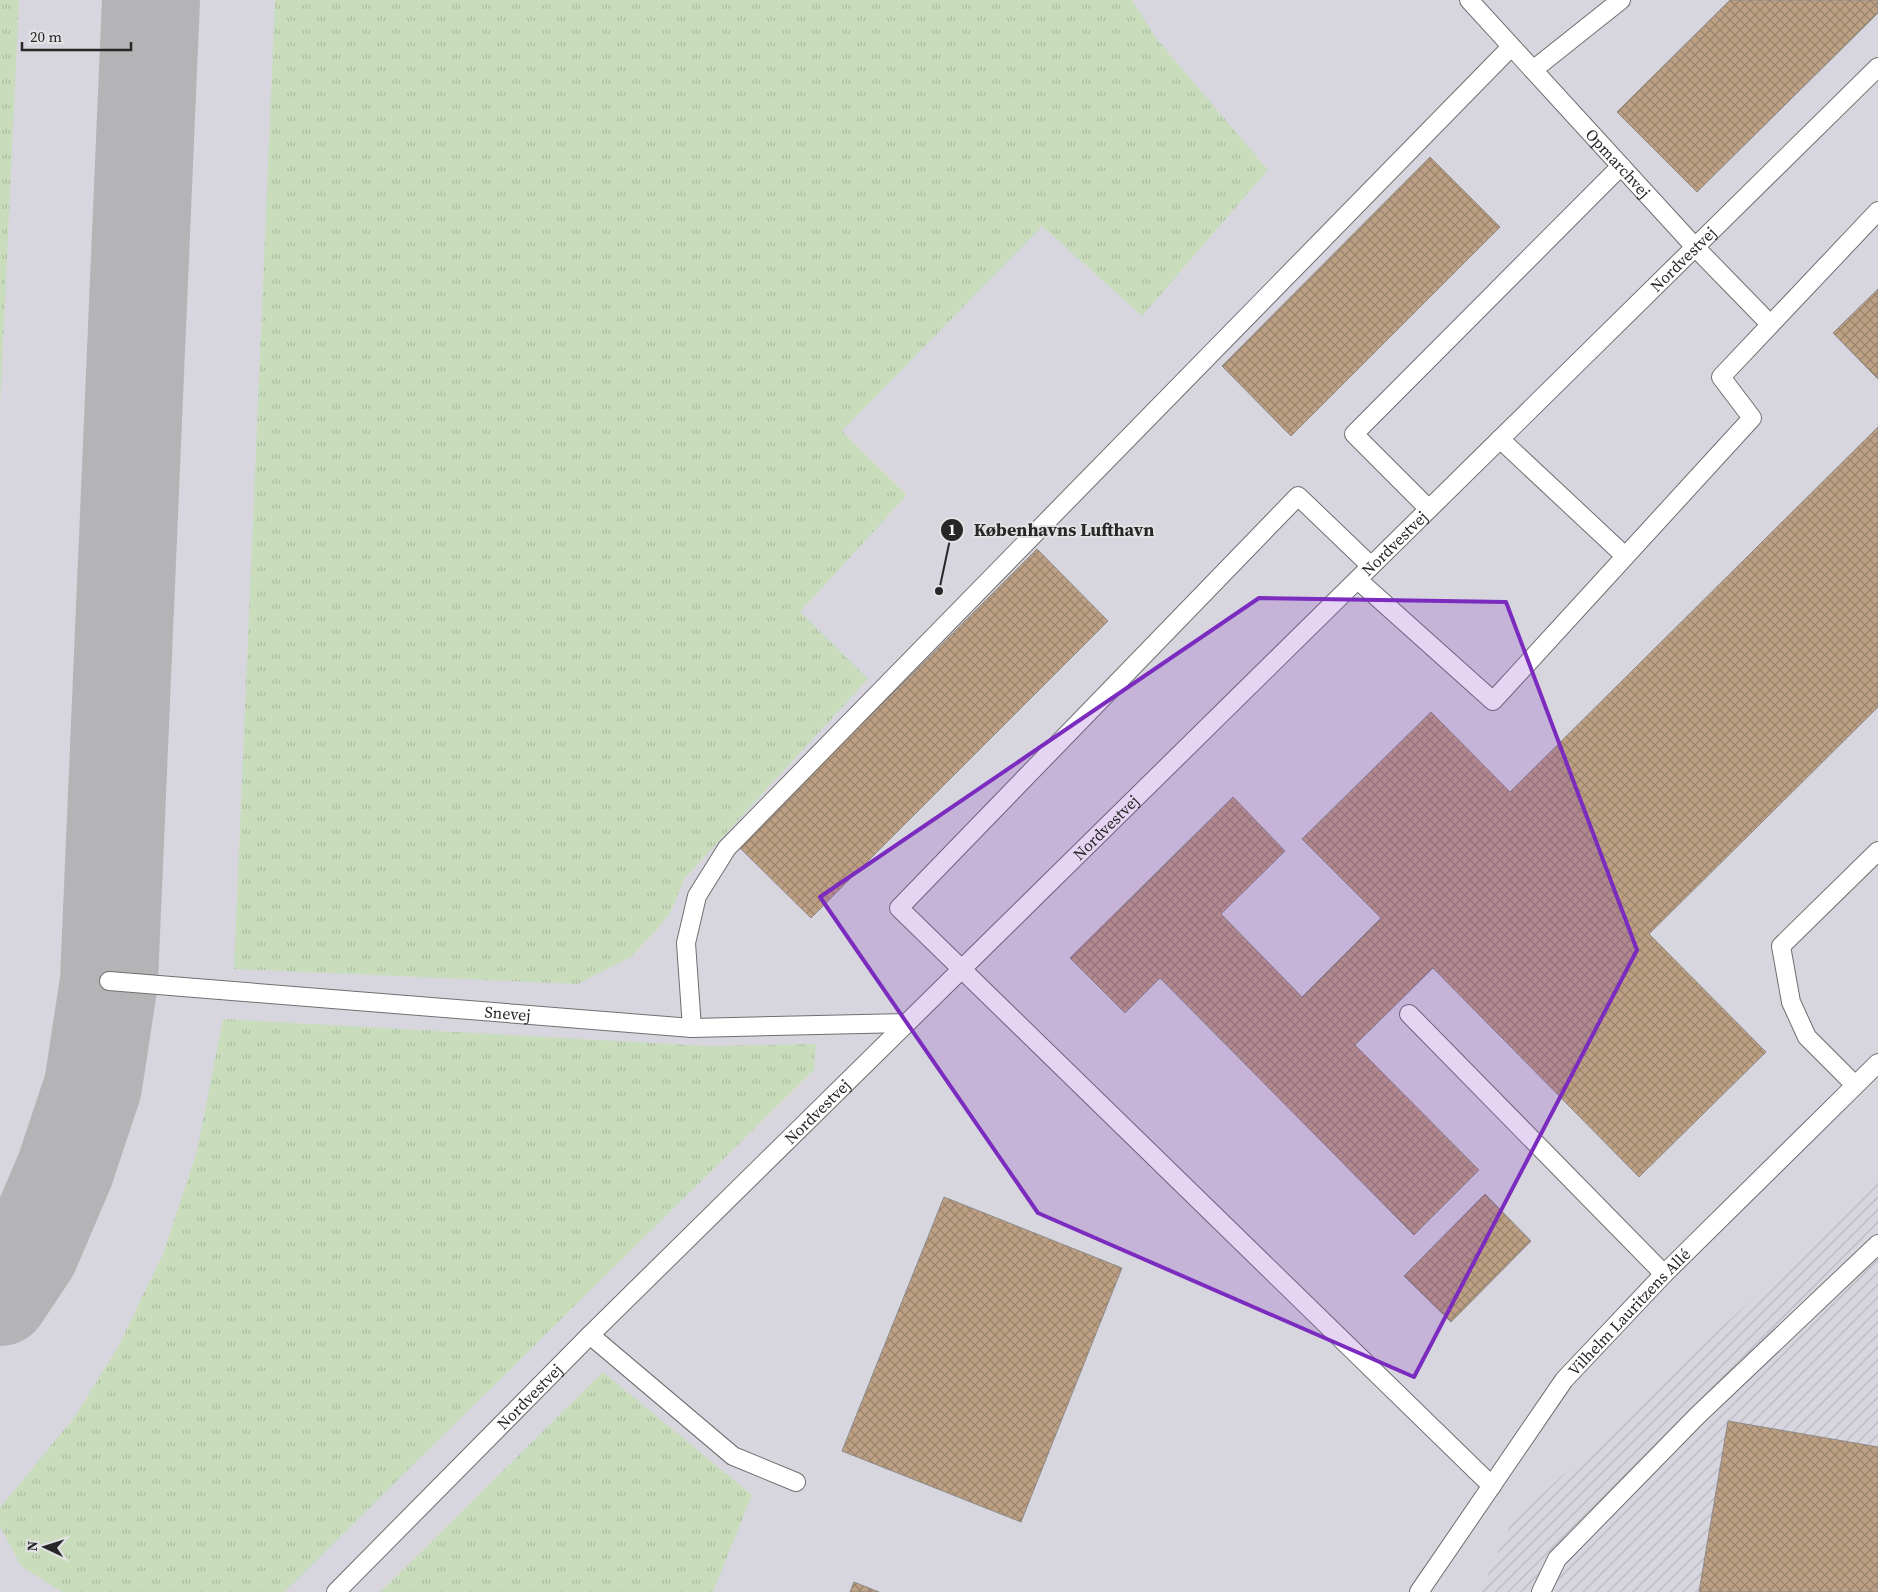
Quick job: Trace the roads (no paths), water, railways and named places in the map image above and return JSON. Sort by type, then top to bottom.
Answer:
[{"type":"lane","name":"Opmarchvej","points":[[1470,0],[1695,247],[1770,324]]},
{"type":"lane","points":[[1533,70],[1621,0]]},
{"type":"lane","points":[[692,1028],[686,943],[696,896],[727,848],[1512,47]]},
{"type":"lane","name":"Nordvestvej","points":[[336,1592],[590,1335],[1878,67]]},
{"type":"lane","points":[[1429,509],[1354,434],[1621,166]]},
{"type":"lane","points":[[1358,580],[1493,701],[1752,418],[1721,377],[1878,211]]},
{"type":"lane","points":[[1500,438],[1625,556]]},
{"type":"lane","points":[[1371,566],[1298,496],[899,908],[1492,1486]]},
{"type":"lane","points":[[1855,1085],[1807,1037],[1791,1002],[1781,946],[1878,851]]},
{"type":"lane","name":"Snevej","points":[[109,981],[692,1028],[907,1023]]},
{"type":"lane","points":[[1409,1014],[1664,1274]]},
{"type":"lane","name":"Vilhelm Lauritzens Allé","points":[[1419,1592],[1564,1380],[1664,1274],[1878,1062]]},
{"type":"lane","points":[[1541,1592],[1557,1560],[1698,1415],[1878,1244]]},
{"type":"lane","points":[[590,1335],[733,1456],[796,1482]]},
{"type":"place","name":"Københavns Lufthavn","points":[[939,591]]}]
